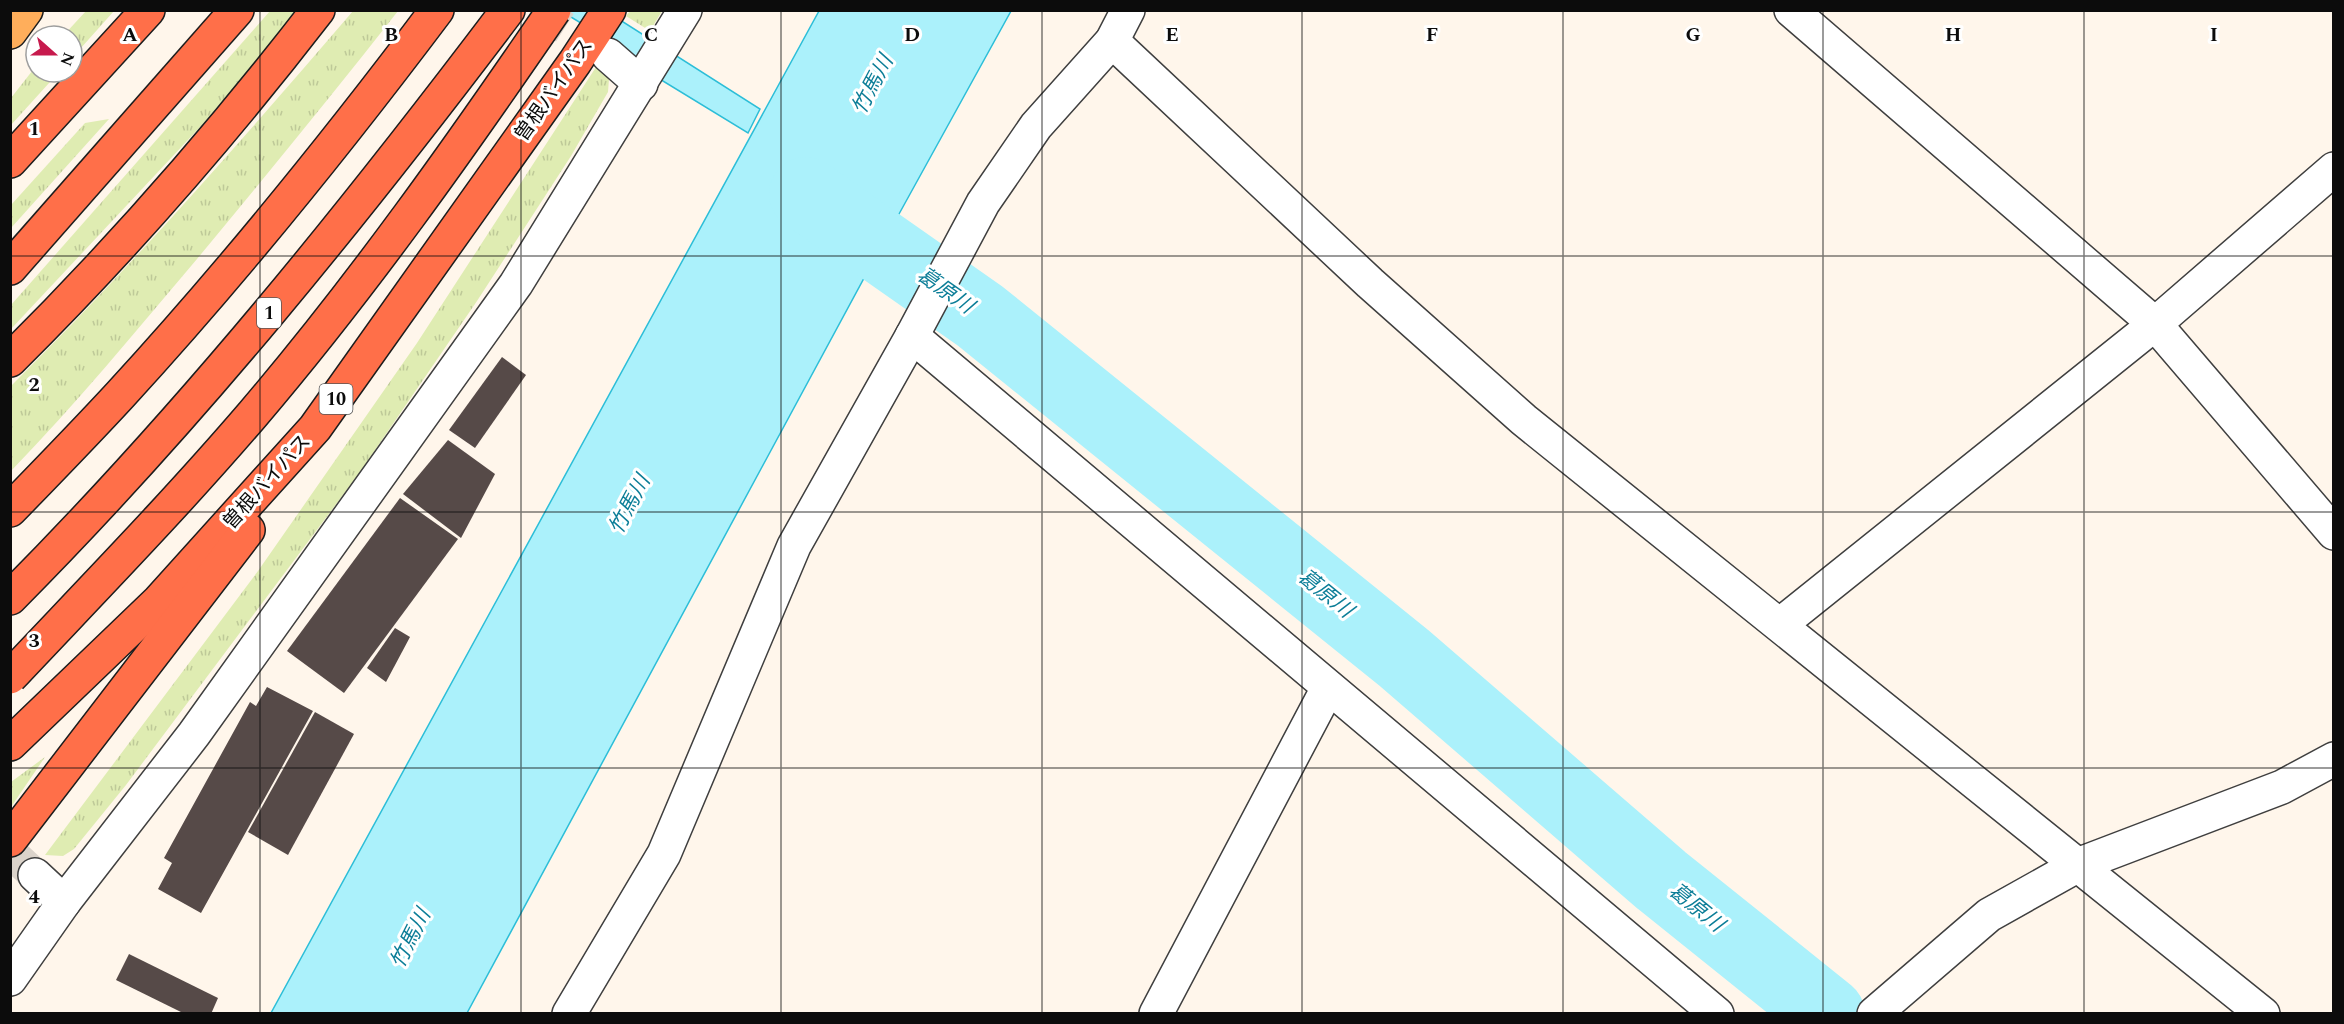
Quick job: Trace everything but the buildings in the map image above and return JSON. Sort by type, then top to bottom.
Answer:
[{"type":"highway","points":[[10,161],[148,10]]},
{"type":"highway","points":[[10,268],[237,10]]},
{"type":"highway","points":[[10,360],[147,217],[263,81],[318,10]]},
{"type":"highway","points":[[10,510],[120,395],[242,256],[376,92],[437,10]]},
{"type":"highway","name":"1","points":[[10,598],[165,433],[296,281],[421,126],[508,10]]},
{"type":"highway","points":[[10,678],[147,534],[254,412],[352,291],[456,153],[554,10]]},
{"type":"highway","name":"曽根バイパス","points":[[10,744],[158,602],[315,428],[575,62],[609,10]]},
{"type":"highway","points":[[10,840],[238,544],[315,428]]},
{"type":"main road","points":[[10,32],[26,10]]},
{"type":"street","points":[[10,979],[64,902],[194,734],[516,285],[686,10]]},
{"type":"street","points":[[569,1014],[664,854],[794,546],[912,336],[982,203],[1036,126],[1112,41],[1128,10]]},
{"type":"street","points":[[1791,10],[2155,324],[2334,533]]},
{"type":"street","points":[[1112,41],[1370,283],[1524,420],[2080,864],[2263,1014]]},
{"type":"street","points":[[608,55],[641,84]]},
{"type":"street","points":[[1780,624],[2155,324],[2334,169]]},
{"type":"street","points":[[912,336],[1717,1014]]},
{"type":"street","points":[[1156,1014],[1328,688]]},
{"type":"street","points":[[1874,1014],[1989,915],[2080,864],[2282,787],[2334,759]]},
{"type":"street","points":[[35,875],[64,902]]},
{"type":"green space","points":[[86,11],[114,11],[84,45],[84,24],[74,24]]},
{"type":"green space","points":[[270,11],[300,11],[201,126],[11,329],[11,305]]},
{"type":"green space","points":[[353,11],[398,11],[197,259],[82,393],[11,471],[11,386],[186,202]]},
{"type":"green space","points":[[630,11],[662,11],[650,31],[626,16]]},
{"type":"green space","points":[[598,64],[605,69],[609,79],[608,92],[571,156],[477,301],[358,475],[126,785],[74,849],[63,856],[45,855],[258,571],[417,343]]},
{"type":"green space","points":[[24,81],[24,84],[48,84],[11,125],[11,98]]},
{"type":"green space","points":[[109,119],[11,228],[11,205],[85,123]]},
{"type":"green space","points":[[45,757],[11,807],[11,782]]},
{"type":"water","points":[[561,11],[606,11],[760,109],[748,133],[622,56],[622,48]]},
{"type":"water","name":"竹馬川","points":[[819,11],[1011,11],[467,1013],[271,1013]]},
{"type":"waterway","name":"葛原川","points":[[806,194],[980,316],[1404,658],[1661,880],[1828,1014]]},
{"type":"tunnel","points":[[537,10],[608,55]]},
{"type":"tunnel","points":[[10,852],[35,875]]}]
